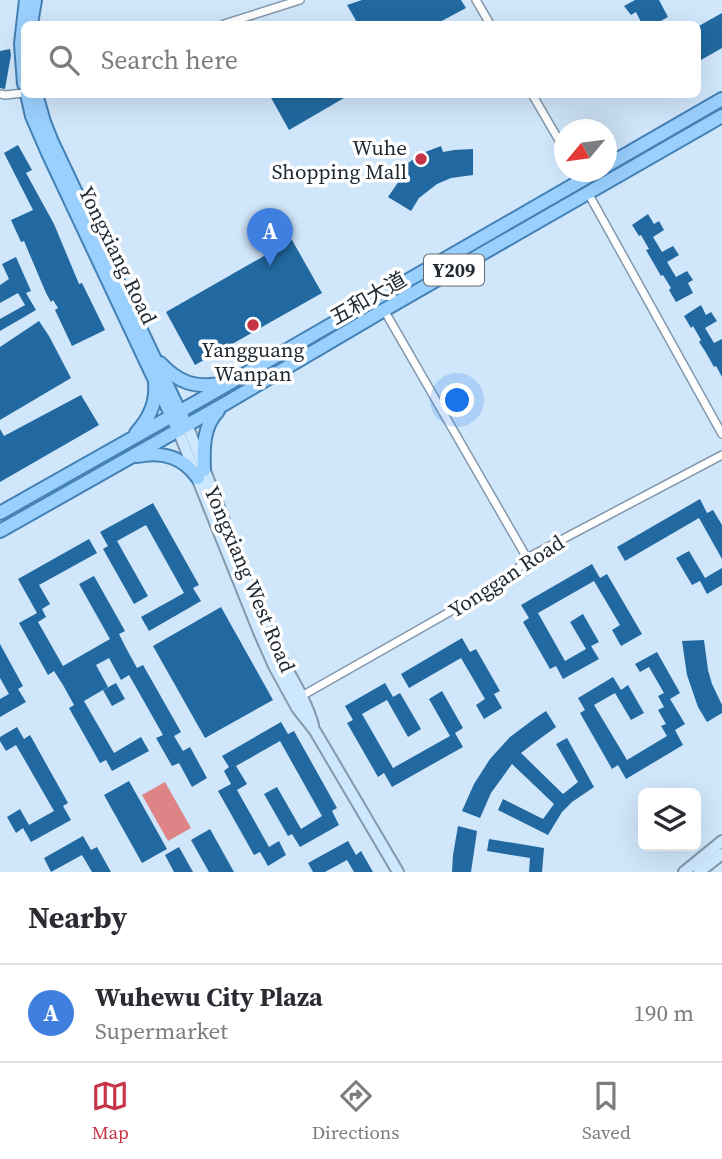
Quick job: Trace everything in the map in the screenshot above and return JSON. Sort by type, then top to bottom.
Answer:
[{"type":"main road","points":[[24,21],[26,0]]},
{"type":"main road","points":[[32,21],[35,0]]},
{"type":"main road","name":"Yongxiang Road","points":[[27,98],[43,144],[153,373],[183,428]]},
{"type":"main road","name":"Yongxiang Road","points":[[37,98],[52,142],[154,356],[176,414]]},
{"type":"main road","points":[[617,160],[722,99]]},
{"type":"main road","name":"五和大道","points":[[183,428],[722,116]]},
{"type":"main road","name":"五和大道","points":[[176,414],[568,182]]},
{"type":"main road","points":[[154,356],[169,372],[184,382],[211,386],[233,381],[242,394]]},
{"type":"main road","points":[[153,373],[156,389],[153,407],[144,424],[122,444],[126,459],[152,454],[173,457],[201,474],[207,429],[214,415],[228,402]]},
{"type":"main road","name":"Y209","points":[[0,513],[176,414]]},
{"type":"main road","name":"Y209","points":[[0,529],[183,428]]},
{"type":"main road","name":"Yongxiang West Road","points":[[183,428],[262,641],[398,872]]},
{"type":"main road","points":[[684,872],[722,841]]},
{"type":"main road","points":[[699,872],[722,853]]},
{"type":"street","points":[[234,21],[300,0]]},
{"type":"street","points":[[476,0],[488,21]]},
{"type":"street","points":[[0,94],[21,94]]},
{"type":"street","points":[[534,98],[554,131]]},
{"type":"street","points":[[588,193],[722,434]]},
{"type":"street","points":[[384,310],[527,558]]},
{"type":"street","name":"Yonggan Road","points":[[297,699],[511,578],[527,558],[722,455]]},
{"type":"shaded area","points":[[165,782],[191,828],[168,841],[142,795]]},
{"type":"building","points":[[362,0],[461,0],[466,8],[442,21],[356,21],[347,5]]},
{"type":"building","points":[[635,0],[659,0],[668,17],[661,21],[640,21],[636,12],[631,15],[624,6]]},
{"type":"building","points":[[722,13],[722,48],[701,60],[701,25]]},
{"type":"building","points":[[10,49],[5,89],[0,88],[0,51]]},
{"type":"building","points":[[271,98],[344,98],[289,130]]},
{"type":"building","points":[[18,145],[32,170],[26,173],[54,224],[79,284],[82,283],[105,330],[72,346],[55,310],[58,308],[46,293],[24,241],[21,242],[11,220],[33,210],[4,153]]},
{"type":"building","points":[[441,146],[443,152],[473,149],[473,175],[451,178],[437,184],[419,198],[411,211],[388,197],[407,173],[402,168],[420,154]]},
{"type":"building","points":[[648,214],[654,224],[659,221],[664,230],[653,237],[662,252],[673,246],[679,255],[667,262],[676,277],[687,271],[693,280],[688,283],[693,293],[676,302],[669,290],[671,288],[646,250],[649,249],[641,235],[639,236],[632,225]]},
{"type":"building","points":[[292,240],[322,293],[195,365],[166,312]]},
{"type":"building","points":[[16,257],[31,291],[26,293],[36,310],[0,331],[0,319],[25,305],[18,293],[0,303],[0,285],[9,279],[2,264]]},
{"type":"building","points":[[701,305],[706,315],[711,312],[717,321],[705,328],[714,343],[722,339],[722,377],[699,342],[701,340],[693,326],[691,328],[684,316]]},
{"type":"building","points":[[39,321],[71,378],[0,420],[0,347]]},
{"type":"building","points":[[81,395],[99,425],[0,482],[0,429],[4,436]]},
{"type":"building","points":[[700,499],[707,513],[713,510],[722,525],[722,559],[699,518],[625,561],[617,547]]},
{"type":"building","points":[[153,503],[199,585],[193,588],[201,601],[149,631],[141,617],[184,593],[146,525],[117,541],[148,596],[134,604],[103,549],[108,546],[100,532]]},
{"type":"building","points":[[89,539],[97,553],[39,585],[50,604],[42,609],[46,617],[38,622],[63,666],[110,639],[79,584],[94,576],[125,631],[119,634],[137,668],[143,665],[181,732],[174,736],[183,751],[190,747],[207,778],[192,787],[179,763],[172,766],[156,738],[163,735],[129,675],[121,680],[109,658],[96,665],[108,687],[84,701],[114,753],[141,737],[149,751],[112,771],[106,760],[100,763],[69,708],[74,705],[63,685],[54,671],[48,675],[19,623],[37,613],[18,579]]},
{"type":"building","points":[[689,551],[705,578],[722,568],[722,585],[707,594],[700,581],[692,585],[676,558]]},
{"type":"building","points":[[592,564],[600,578],[607,574],[642,634],[621,646],[612,630],[620,625],[594,581],[538,613],[565,661],[586,649],[570,622],[583,614],[599,642],[591,646],[599,659],[563,679],[556,666],[550,669],[523,622],[529,618],[521,605]]},
{"type":"building","points":[[221,607],[273,700],[205,738],[153,646]]},
{"type":"building","points":[[462,638],[470,652],[476,649],[500,691],[494,694],[502,708],[484,719],[476,705],[485,699],[461,658],[409,688],[401,674]]},
{"type":"building","points":[[704,640],[708,670],[722,705],[722,713],[707,722],[698,707],[687,675],[682,641]]},
{"type":"building","points":[[0,644],[23,686],[18,689],[26,702],[0,717],[0,699],[9,694],[0,678]]},
{"type":"building","points":[[657,652],[680,693],[670,699],[685,724],[675,730],[683,745],[626,779],[618,765],[612,769],[580,713],[585,710],[578,698],[613,677],[621,690],[628,685],[644,713],[631,720],[615,693],[594,705],[627,760],[667,736],[661,726],[666,724],[658,710],[664,707],[658,696],[664,693],[649,667],[640,672],[635,664]]},
{"type":"building","points":[[116,683],[125,699],[112,706],[103,690]]},
{"type":"building","points":[[385,683],[393,697],[400,693],[421,729],[408,737],[387,700],[362,714],[393,768],[450,736],[429,699],[442,691],[463,728],[455,733],[463,747],[392,787],[384,773],[378,777],[347,723],[353,720],[345,706]]},
{"type":"building","points":[[546,711],[556,727],[521,753],[563,794],[578,782],[556,744],[567,738],[594,787],[562,812],[548,835],[498,810],[503,799],[543,819],[554,804],[512,764],[491,793],[480,818],[462,811],[474,784],[490,759],[510,737]]},
{"type":"building","points":[[281,722],[288,734],[294,731],[337,808],[332,811],[339,825],[300,847],[292,834],[288,836],[264,794],[277,787],[301,829],[322,816],[280,741],[236,766],[247,784],[237,790],[269,847],[279,841],[286,855],[268,866],[260,852],[254,855],[218,791],[231,784],[224,771],[229,767],[222,756]]},
{"type":"building","points":[[17,727],[24,739],[30,735],[68,803],[63,806],[71,820],[31,842],[23,828],[16,833],[7,817],[20,809],[29,825],[54,811],[16,745],[6,751],[0,741],[0,737]]},
{"type":"building","points":[[129,781],[167,849],[142,863],[104,795]]},
{"type":"building","points":[[458,826],[477,831],[471,872],[452,872]]},
{"type":"building","points":[[210,829],[234,872],[209,872],[191,840]]},
{"type":"building","points":[[83,836],[91,850],[97,847],[111,872],[92,872],[82,855],[51,872],[44,858]]},
{"type":"building","points":[[489,839],[544,848],[542,872],[529,872],[530,858],[487,851]]},
{"type":"building","points":[[348,841],[356,855],[361,851],[373,872],[354,872],[347,860],[325,872],[313,872],[308,863]]},
{"type":"building","points":[[179,847],[193,872],[174,872],[165,855]]},
{"type":"place","name":"Wuhe Shopping Mall","points":[[421,159]]},
{"type":"place","name":"Wuhewu City Plaza","points":[[270,266]]},
{"type":"place","name":"Yangguang Wanpan","points":[[253,325]]}]
